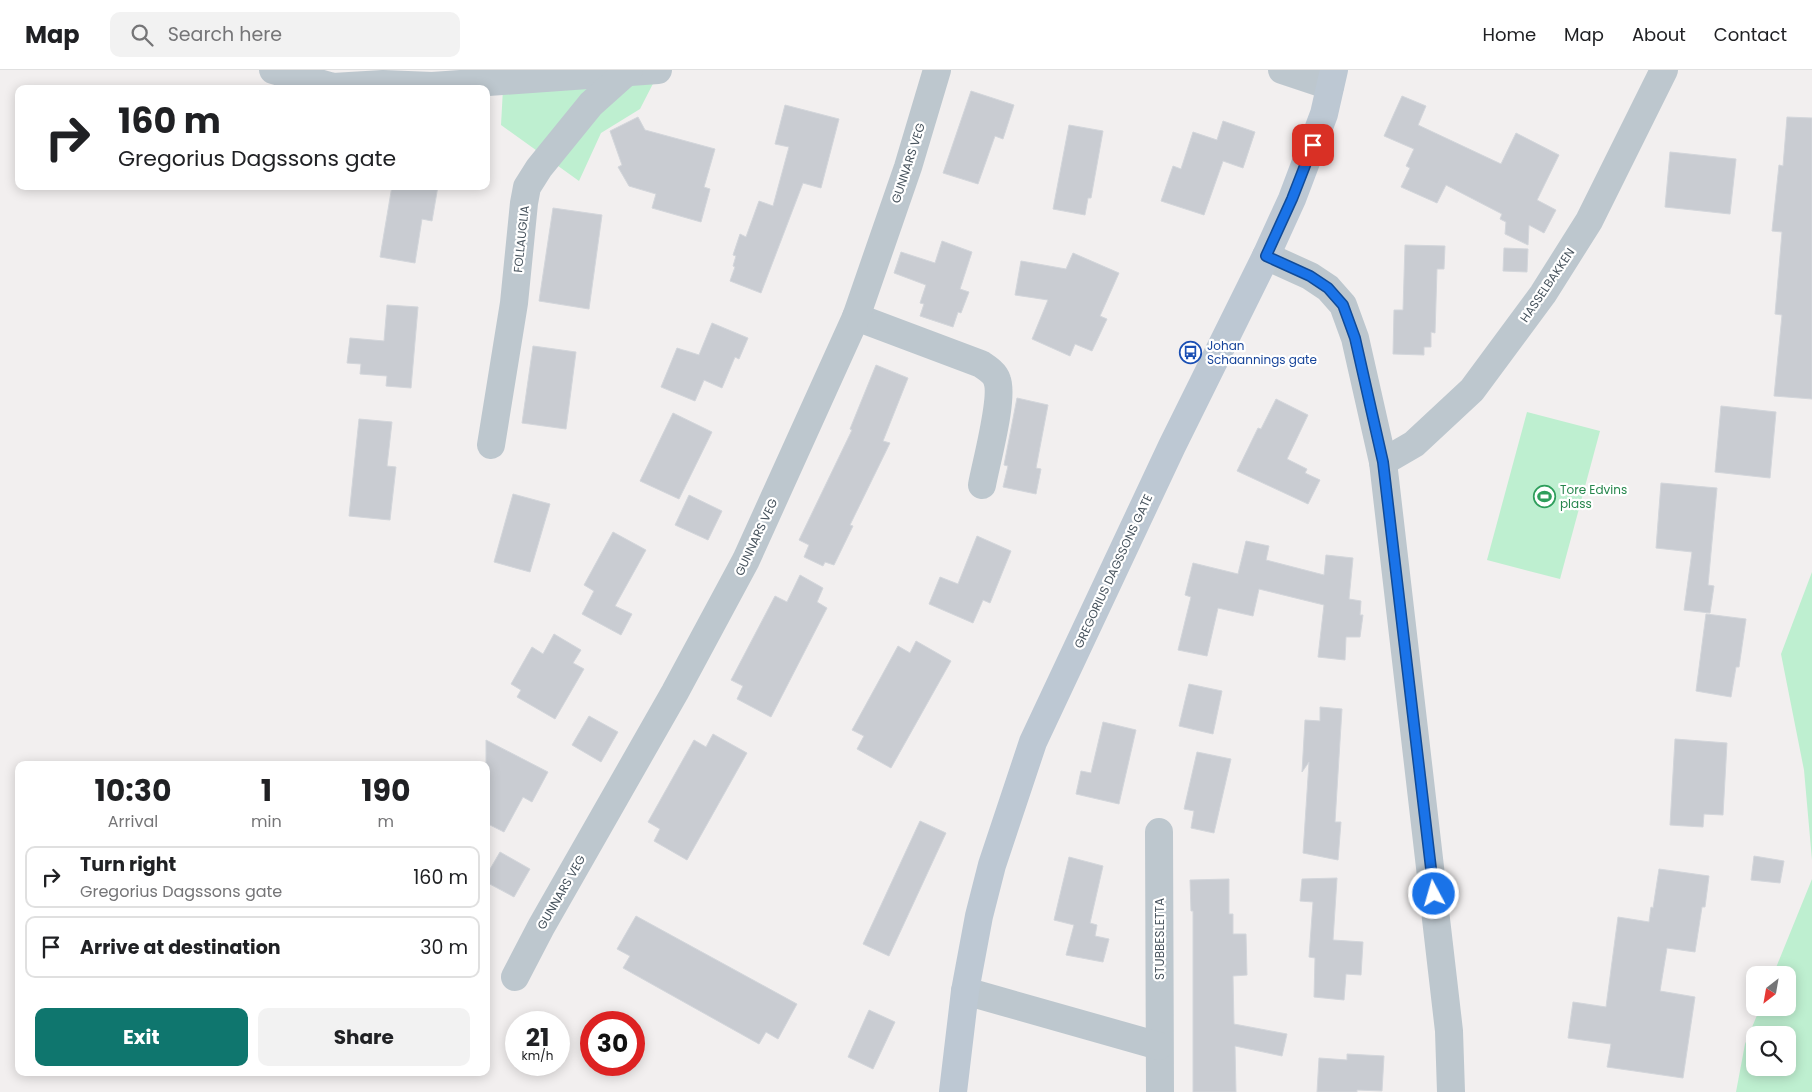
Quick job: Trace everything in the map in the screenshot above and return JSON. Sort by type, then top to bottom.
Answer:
[{"type":"street","points":[[273,70],[326,85]]},
{"type":"street","points":[[359,70],[383,84]]},
{"type":"street","points":[[445,85],[658,70]]},
{"type":"street","name":"GUNNARS VEG","points":[[515,977],[541,927],[676,692],[746,560],[856,317],[908,167],[937,70]]},
{"type":"street","points":[[1282,70],[1332,78]]},
{"type":"street","name":"HASSELBAKKEN","points":[[1383,462],[1414,444],[1472,390],[1543,294],[1589,221],[1664,70]]},
{"type":"street","name":"FOLLAUGLIA","points":[[491,445],[514,303],[527,187],[539,168],[591,104],[629,71]]},
{"type":"street","name":"GREGORIUS DAGSSONS GATE","points":[[953,1092],[966,991],[979,916],[992,865],[1033,742],[1172,446],[1266,256],[1292,199],[1324,114],[1332,78]]},
{"type":"street","points":[[366,85],[408,85]]},
{"type":"street","points":[[1266,256],[1310,276],[1328,288],[1343,305],[1355,338],[1383,462],[1448,1021],[1451,1092]]},
{"type":"street","points":[[856,317],[981,364],[992,373],[997,380],[999,396],[982,485]]},
{"type":"street","name":"STUBBESLETTA","points":[[1159,832],[1160,1092]]},
{"type":"street","points":[[966,991],[1159,1046]]},
{"type":"green space","points":[[504,70],[660,70],[640,109],[601,133],[579,181],[501,125]]},
{"type":"green space","name":"Tore Edvins plass","points":[[1527,412],[1600,431],[1560,579],[1487,560]]},
{"type":"green space","points":[[1812,572],[1812,860],[1804,770],[1781,654]]},
{"type":"green space","points":[[1812,879],[1812,1092],[1736,1092],[1746,1042],[1746,1076],[1796,1076],[1796,1026],[1752,1026],[1757,1016],[1796,1016],[1796,966],[1777,966]]},
{"type":"building","points":[[971,91],[1014,105],[1003,139],[995,136],[978,184],[943,173]]},
{"type":"building","points":[[1402,96],[1426,106],[1418,125],[1501,164],[1516,133],[1559,155],[1537,200],[1556,210],[1544,233],[1529,225],[1528,245],[1505,234],[1506,222],[1500,219],[1502,214],[1446,185],[1437,203],[1401,187],[1410,168],[1406,166],[1414,149],[1384,136]]},
{"type":"building","points":[[785,105],[839,119],[821,188],[803,183],[761,293],[730,281],[735,267],[733,266],[736,256],[733,255],[740,234],[746,237],[759,201],[773,206],[789,147],[775,144]]},
{"type":"building","points":[[638,117],[645,130],[715,149],[704,187],[710,189],[701,222],[652,208],[656,194],[629,186],[618,167],[622,165],[610,131]]},
{"type":"building","points":[[1787,117],[1812,118],[1812,399],[1774,396],[1782,315],[1775,314],[1782,232],[1772,231],[1779,165],[1783,166]]},
{"type":"building","points":[[1223,121],[1255,132],[1243,168],[1223,161],[1204,215],[1161,201],[1173,166],[1181,169],[1193,132],[1217,140]]},
{"type":"building","points":[[1069,125],[1103,131],[1091,198],[1088,198],[1085,215],[1053,209]]},
{"type":"building","points":[[1670,152],[1736,159],[1730,214],[1665,207]]},
{"type":"building","points":[[391,190],[437,190],[432,221],[422,219],[415,263],[380,257]]},
{"type":"building","points":[[553,208],[602,215],[589,309],[539,301]]},
{"type":"building","points":[[942,241],[972,252],[960,289],[969,292],[961,313],[958,312],[953,327],[920,316],[924,304],[920,303],[926,285],[894,273],[901,252],[935,263]]},
{"type":"building","points":[[1405,245],[1445,246],[1444,269],[1437,269],[1435,333],[1431,332],[1431,347],[1424,347],[1424,355],[1393,354],[1394,310],[1403,310]]},
{"type":"building","points":[[1504,248],[1528,249],[1527,272],[1503,271]]},
{"type":"building","points":[[1073,253],[1119,273],[1100,316],[1107,319],[1092,351],[1075,344],[1070,356],[1032,339],[1048,300],[1015,295],[1021,261],[1066,269]]},
{"type":"building","points":[[387,305],[418,307],[411,388],[386,386],[387,376],[360,374],[361,364],[347,363],[350,338],[384,341]]},
{"type":"building","points":[[712,323],[748,338],[739,359],[735,357],[722,388],[704,380],[695,401],[661,387],[677,348],[699,355]]},
{"type":"building","points":[[533,346],[576,352],[566,429],[522,423]]},
{"type":"building","points":[[876,365],[908,378],[883,441],[890,443],[850,525],[853,526],[834,565],[825,562],[823,566],[804,557],[809,545],[799,540],[852,430],[850,429]]},
{"type":"building","points":[[1017,398],[1048,405],[1036,468],[1041,469],[1036,494],[1003,487],[1008,466],[1004,465]]},
{"type":"building","points":[[1276,399],[1308,415],[1287,459],[1307,469],[1305,473],[1320,480],[1308,504],[1237,471],[1258,428],[1261,429]]},
{"type":"building","points":[[1721,406],[1776,412],[1770,478],[1715,472]]},
{"type":"building","points":[[673,413],[712,432],[679,499],[640,481]]},
{"type":"building","points":[[359,419],[392,422],[387,466],[396,467],[390,520],[349,516]]},
{"type":"building","points":[[1661,483],[1717,488],[1708,585],[1714,586],[1710,613],[1684,610],[1692,552],[1656,548]]},
{"type":"building","points":[[513,494],[550,504],[530,572],[494,562]]},
{"type":"building","points":[[689,495],[722,511],[708,540],[675,525]]},
{"type":"building","points":[[613,532],[646,550],[615,606],[632,614],[621,635],[582,614],[594,591],[584,585]]},
{"type":"building","points":[[977,536],[1011,551],[990,603],[983,600],[973,623],[929,604],[940,577],[958,584]]},
{"type":"building","points":[[1246,541],[1269,546],[1266,560],[1324,575],[1326,555],[1353,558],[1349,599],[1361,601],[1360,615],[1363,615],[1360,637],[1346,637],[1345,660],[1318,657],[1324,605],[1259,589],[1253,616],[1218,608],[1207,656],[1178,650],[1191,597],[1185,595],[1193,563],[1238,574]]},
{"type":"building","points":[[800,575],[823,588],[817,602],[827,608],[771,717],[737,699],[743,686],[731,680],[775,596],[787,602]]},
{"type":"building","points":[[1706,614],[1746,619],[1739,667],[1736,667],[1731,697],[1696,691]]},
{"type":"building","points":[[554,634],[581,650],[573,663],[584,669],[555,719],[517,697],[521,690],[511,684],[532,647],[543,654]]},
{"type":"building","points":[[916,641],[951,661],[891,768],[857,749],[864,736],[852,730],[898,646],[910,653]]},
{"type":"building","points":[[1189,684],[1222,691],[1213,734],[1179,726]]},
{"type":"building","points":[[1320,707],[1342,709],[1335,822],[1341,822],[1338,860],[1303,853],[1309,762],[1302,772],[1305,720],[1320,721]]},
{"type":"building","points":[[589,716],[618,732],[601,762],[572,745]]},
{"type":"building","points":[[1103,722],[1136,730],[1119,804],[1076,794],[1081,771],[1091,773]]},
{"type":"building","points":[[713,734],[747,753],[687,860],[654,841],[660,829],[648,822],[694,740],[706,747]]},
{"type":"building","points":[[1675,739],[1727,743],[1723,815],[1704,814],[1703,827],[1670,825]]},
{"type":"building","points":[[486,740],[548,772],[532,802],[523,797],[504,832],[490,825],[490,761],[486,761]]},
{"type":"building","points":[[1197,752],[1231,759],[1214,833],[1191,828],[1194,811],[1184,809]]},
{"type":"building","points":[[920,821],[946,833],[889,956],[863,944]]},
{"type":"building","points":[[500,852],[530,869],[514,897],[490,884],[490,869]]},
{"type":"building","points":[[1754,856],[1784,861],[1780,883],[1751,880]]},
{"type":"building","points":[[1069,857],[1103,866],[1090,923],[1097,925],[1095,936],[1109,939],[1103,962],[1066,955],[1074,925],[1054,920]]},
{"type":"building","points":[[1659,869],[1709,876],[1705,907],[1702,907],[1695,952],[1667,948],[1660,991],[1695,997],[1683,1078],[1607,1067],[1611,1044],[1568,1038],[1573,1002],[1606,1007],[1618,917],[1649,922]]},
{"type":"building","points":[[1337,878],[1333,940],[1363,942],[1361,975],[1346,974],[1344,1000],[1314,997],[1315,958],[1309,957],[1313,902],[1300,901],[1302,879]]},
{"type":"building","points":[[1229,879],[1229,914],[1233,914],[1233,934],[1246,934],[1247,975],[1233,976],[1234,1024],[1287,1034],[1282,1056],[1235,1046],[1236,1092],[1193,1092],[1193,911],[1191,911],[1190,880]]},
{"type":"building","points":[[636,916],[797,1004],[778,1039],[766,1032],[759,1044],[623,968],[630,956],[617,949]]},
{"type":"building","points":[[869,1010],[895,1022],[873,1069],[848,1057]]},
{"type":"building","points":[[1347,1054],[1384,1056],[1382,1091],[1317,1092],[1319,1058],[1347,1060]]},
{"type":"place","name":"Johan Schaannings gate","points":[[1191,352]]},
{"type":"place","name":"Tore Edvins plass","points":[[1544,496]]},
{"type":"route","points":[[1313,145],[1292,199],[1266,256],[1310,276],[1328,288],[1343,305],[1355,338],[1383,462],[1434,894]]}]
